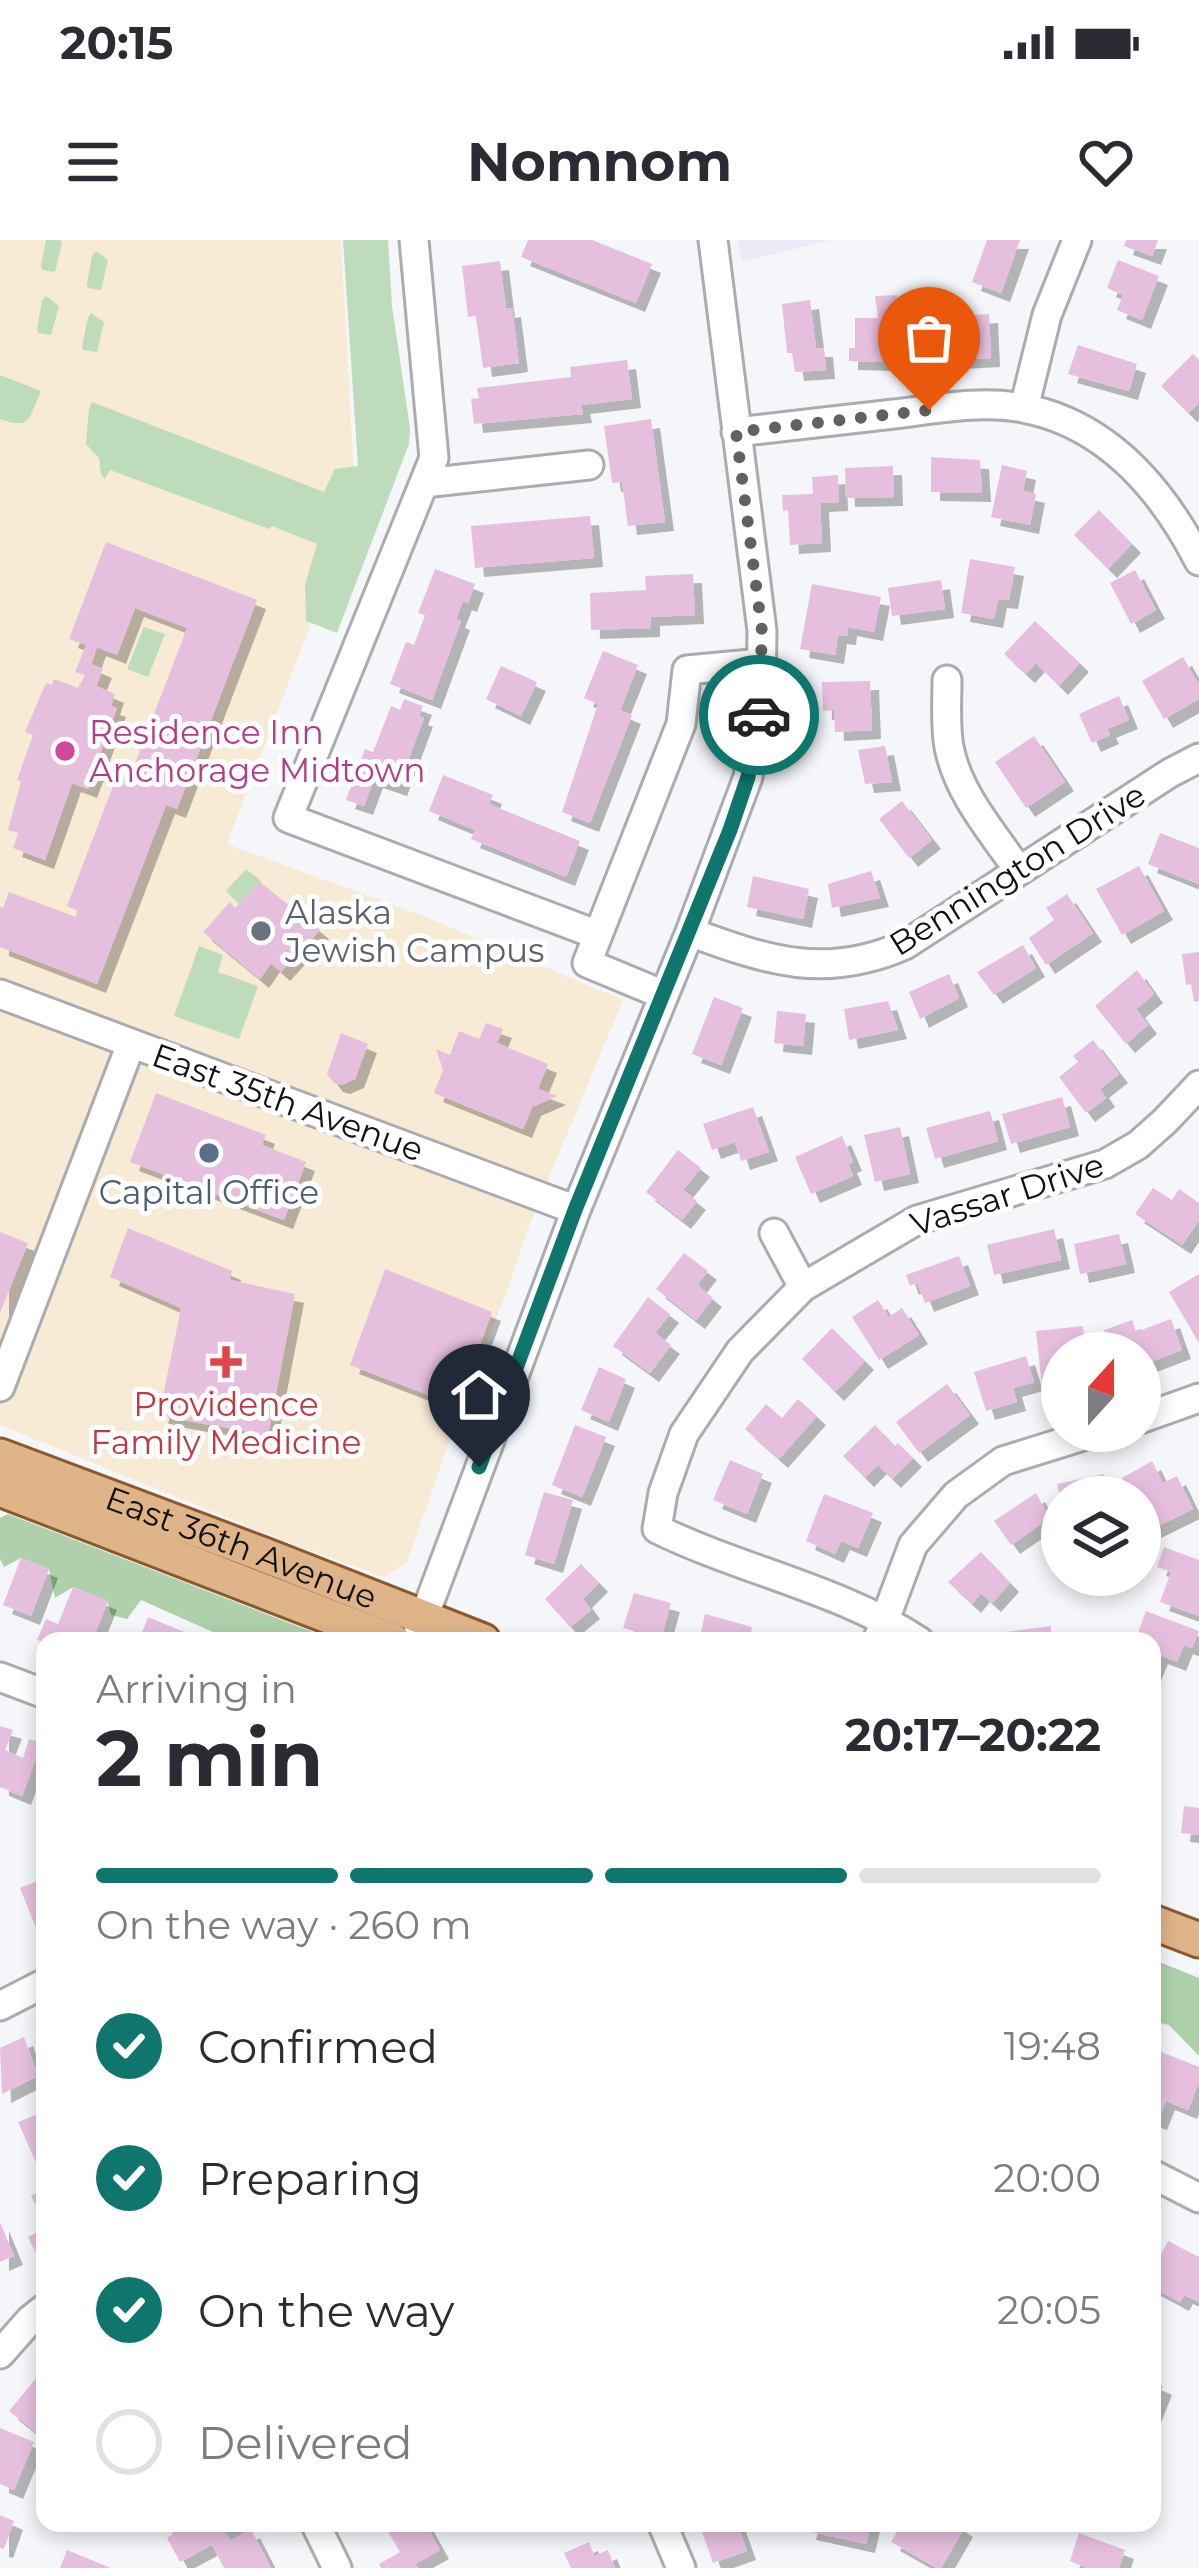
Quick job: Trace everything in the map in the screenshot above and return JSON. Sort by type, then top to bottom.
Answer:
[{"type":"main road","name":"East 36th Avenue","points":[[0,1456],[419,1629]]},
{"type":"main road","name":"East 36th Avenue","points":[[0,1489],[370,1632]]},
{"type":"main road","points":[[1161,1925],[1199,1940]]},
{"type":"street","points":[[414,240],[434,458],[288,818],[598,934]]},
{"type":"street","points":[[419,1629],[575,1210],[690,932],[748,777],[761,692],[762,631],[713,240]]},
{"type":"street","points":[[1024,408],[1047,315],[1077,240]]},
{"type":"street","points":[[736,432],[972,405],[1024,408],[1075,425],[1132,465],[1159,494],[1199,561]]},
{"type":"street","points":[[424,483],[589,465]]},
{"type":"street","points":[[664,995],[586,963],[681,724],[687,670],[762,663]]},
{"type":"street","points":[[947,680],[948,746],[955,768],[965,793],[1019,871]]},
{"type":"street","name":"Bennington Drive","points":[[690,932],[778,962],[846,964],[878,957],[905,945],[1199,758]]},
{"type":"street","name":"East 35th Avenue","points":[[0,994],[575,1210]]},
{"type":"street","points":[[0,1387],[131,1044]]},
{"type":"street","name":"Vassar Drive","points":[[881,1630],[657,1529],[663,1493],[684,1434],[740,1351],[803,1287],[917,1220],[1105,1164],[1138,1145],[1199,1085]]},
{"type":"street","points":[[774,1233],[803,1287]]},
{"type":"street","points":[[1161,1412],[1199,1398]]},
{"type":"street","points":[[881,1630],[913,1545],[956,1495],[1003,1461],[1041,1449]]},
{"type":"street","points":[[0,1677],[36,1691]]},
{"type":"street","points":[[0,2006],[36,1988]]},
{"type":"street","points":[[1161,2179],[1199,2198]]},
{"type":"street","points":[[0,2354],[36,2315]]},
{"type":"street","points":[[319,2532],[337,2568]]},
{"type":"street","points":[[666,2532],[681,2568]]},
{"type":"shaded area","points":[[0,240],[341,240],[354,476],[365,481],[227,844],[421,915],[623,1000],[531,1221],[407,1563],[384,1577],[0,1425]]},
{"type":"shaded area","points":[[738,240],[831,240],[742,262]]},
{"type":"green space","points":[[46,240],[62,243],[55,272],[42,270]]},
{"type":"green space","points":[[343,240],[388,240],[392,306],[410,428],[409,444],[337,633],[306,621],[305,585],[317,544],[110,470],[105,479],[99,458],[86,444],[92,402],[324,492],[335,469],[358,466]]},
{"type":"green space","points":[[96,251],[108,260],[101,290],[87,284]]},
{"type":"green space","points":[[46,296],[59,306],[51,335],[37,329]]},
{"type":"green space","points":[[91,313],[104,322],[97,352],[82,346]]},
{"type":"green space","points":[[0,375],[41,391],[23,423],[0,419]]},
{"type":"green space","points":[[144,627],[165,634],[148,677],[127,669]]},
{"type":"green space","points":[[246,869],[261,881],[239,904],[226,891]]},
{"type":"green space","points":[[199,946],[223,955],[218,972],[258,986],[239,1039],[174,1016]]},
{"type":"green space","points":[[8,1514],[313,1632],[213,1632],[141,1600],[127,1619],[111,1615],[107,1601],[73,1587],[55,1598],[49,1569],[21,1558],[4,1567],[0,1518]]},
{"type":"green space","points":[[1161,1963],[1199,1978],[1199,2056],[1169,2025],[1161,2023]]},
{"type":"building","points":[[528,240],[592,240],[652,264],[636,303],[521,257]]},
{"type":"building","points":[[987,240],[1020,240],[1001,293],[972,282]]},
{"type":"building","points":[[1126,240],[1158,240],[1152,256],[1124,246]]},
{"type":"building","points":[[1118,260],[1159,276],[1142,320],[1117,310],[1123,295],[1107,288]]},
{"type":"building","points":[[500,261],[519,363],[483,368],[476,316],[468,317],[462,266]]},
{"type":"building","points":[[897,295],[898,310],[905,310],[907,346],[884,347],[883,362],[849,361],[849,348],[855,348],[855,318],[878,318],[875,296]]},
{"type":"building","points":[[810,300],[816,348],[824,348],[826,370],[795,372],[792,353],[787,353],[782,304]]},
{"type":"building","points":[[989,314],[991,358],[937,361],[936,346],[943,345],[941,317]]},
{"type":"building","points":[[1078,345],[1137,364],[1129,391],[1068,374]]},
{"type":"building","points":[[1193,354],[1199,360],[1199,403],[1188,413],[1161,386]]},
{"type":"building","points":[[627,360],[632,399],[581,405],[583,414],[474,424],[471,399],[479,398],[477,388],[571,377],[570,367]]},
{"type":"building","points":[[651,419],[665,522],[628,526],[622,482],[612,483],[604,426]]},
{"type":"building","points":[[931,457],[980,460],[982,493],[931,492]]},
{"type":"building","points":[[1002,465],[1027,471],[1023,491],[1036,494],[1030,525],[991,517]]},
{"type":"building","points":[[893,466],[894,497],[846,498],[845,468]]},
{"type":"building","points":[[838,475],[839,502],[820,503],[822,543],[790,545],[782,495],[813,494],[812,477]]},
{"type":"building","points":[[1099,510],[1132,544],[1108,569],[1074,535]]},
{"type":"building","points":[[590,516],[594,558],[475,568],[471,526]]},
{"type":"building","name":"Residence Inn Anchorage Midtown","points":[[106,542],[257,600],[177,809],[166,805],[97,984],[0,947],[0,907],[9,892],[76,917],[78,911],[67,906],[115,781],[94,773],[88,789],[72,783],[45,860],[13,848],[18,833],[8,830],[21,781],[17,780],[33,735],[25,732],[46,683],[52,685],[54,679],[78,688],[85,675],[75,672],[86,645],[69,639]],"holes":[[[135,608],[187,628],[129,779],[96,766],[117,708],[111,706],[115,694],[96,686],[103,669],[91,664],[97,647],[117,655]]]},
{"type":"building","points":[[970,559],[1015,567],[1009,600],[998,599],[994,619],[961,613]]},
{"type":"building","points":[[435,569],[475,584],[456,619],[461,621],[432,700],[390,684],[406,642],[414,645],[425,615],[418,613]]},
{"type":"building","points":[[1135,570],[1156,610],[1131,624],[1110,583]]},
{"type":"building","points":[[693,574],[695,615],[651,617],[651,628],[591,630],[590,593],[646,590],[645,576]]},
{"type":"building","points":[[941,580],[945,609],[892,616],[888,588]]},
{"type":"building","points":[[812,584],[881,597],[874,632],[848,627],[847,636],[838,635],[835,655],[800,649]]},
{"type":"building","points":[[1035,621],[1080,663],[1059,686],[1036,663],[1026,674],[1004,654]]},
{"type":"building","points":[[603,651],[638,665],[620,710],[632,715],[590,823],[562,812],[598,704],[584,698]]},
{"type":"building","points":[[1183,657],[1199,685],[1199,699],[1164,719],[1142,681]]},
{"type":"building","points":[[501,666],[537,682],[521,716],[486,699]]},
{"type":"building","points":[[870,681],[872,730],[835,732],[834,710],[823,711],[822,682]]},
{"type":"building","points":[[1119,696],[1129,720],[1107,729],[1110,735],[1092,743],[1079,714]]},
{"type":"building","points":[[404,699],[423,706],[419,716],[424,718],[398,787],[374,779],[364,806],[346,800],[365,749],[373,752],[391,706],[400,710]]},
{"type":"building","points":[[1034,736],[1065,782],[1026,808],[995,762]]},
{"type":"building","points":[[885,746],[892,782],[865,784],[858,750]]},
{"type":"building","points":[[443,775],[493,795],[489,804],[580,841],[566,877],[471,839],[475,830],[429,811]]},
{"type":"building","points":[[902,801],[932,840],[909,858],[879,819]]},
{"type":"building","points":[[1160,833],[1199,848],[1199,884],[1148,864]]},
{"type":"building","points":[[1139,866],[1164,911],[1122,935],[1096,889]]},
{"type":"building","points":[[871,871],[880,898],[832,908],[828,884]]},
{"type":"building","points":[[753,876],[809,889],[803,919],[747,907]]},
{"type":"building","name":"Alaska Jewish Campus","points":[[260,882],[320,930],[281,972],[271,963],[260,979],[203,932],[230,902],[235,908]]},
{"type":"building","points":[[1067,894],[1093,933],[1046,965],[1029,938],[1054,920],[1046,908]]},
{"type":"building","points":[[1023,945],[1036,968],[994,995],[977,972]]},
{"type":"building","points":[[1199,952],[1199,1001],[1194,1002],[1191,984],[1186,985],[1182,954]]},
{"type":"building","points":[[1137,970],[1154,994],[1136,1009],[1148,1025],[1126,1044],[1095,1006]]},
{"type":"building","points":[[949,974],[959,998],[920,1019],[909,992]]},
{"type":"building","points":[[714,997],[743,1008],[721,1065],[692,1054]]},
{"type":"building","points":[[888,1001],[898,1030],[849,1040],[844,1009]]},
{"type":"building","points":[[777,1011],[806,1014],[803,1046],[774,1043]]},
{"type":"building","points":[[486,1023],[503,1029],[497,1043],[548,1064],[538,1089],[557,1096],[532,1107],[523,1129],[434,1093],[443,1070],[436,1049],[450,1055],[459,1031],[479,1039]]},
{"type":"building","points":[[341,1033],[368,1044],[355,1079],[341,1085],[327,1074]]},
{"type":"building","points":[[1093,1040],[1119,1074],[1100,1089],[1106,1098],[1086,1113],[1059,1077],[1078,1062],[1073,1056]]},
{"type":"building","name":"Capital Office","points":[[156,1093],[266,1135],[262,1145],[306,1162],[284,1220],[130,1162]]},
{"type":"building","points":[[1062,1097],[1070,1127],[1011,1144],[1002,1114]]},
{"type":"building","points":[[753,1107],[769,1152],[741,1161],[735,1142],[712,1150],[703,1124]]},
{"type":"building","points":[[990,1111],[998,1141],[935,1159],[926,1128]]},
{"type":"building","points":[[900,1127],[910,1174],[875,1182],[864,1135]]},
{"type":"building","points":[[842,1136],[853,1162],[848,1164],[853,1176],[811,1194],[795,1157]]},
{"type":"building","points":[[678,1150],[701,1168],[683,1190],[697,1201],[682,1220],[646,1192]]},
{"type":"building","points":[[1153,1188],[1172,1200],[1179,1189],[1199,1203],[1199,1220],[1182,1245],[1135,1214]]},
{"type":"building","name":"Providence Family Medicine","points":[[128,1228],[232,1271],[230,1280],[295,1294],[268,1435],[159,1416],[181,1308],[110,1277]]},
{"type":"building","points":[[1054,1229],[1061,1260],[994,1275],[987,1245]]},
{"type":"building","points":[[0,1232],[28,1243],[0,1313]]},
{"type":"building","points":[[1119,1234],[1126,1264],[1080,1274],[1074,1244]]},
{"type":"building","points":[[684,1253],[708,1271],[697,1285],[713,1298],[696,1320],[656,1289]]},
{"type":"building","points":[[959,1256],[970,1286],[925,1303],[917,1283],[910,1286],[906,1275]]},
{"type":"building","points":[[385,1269],[492,1312],[457,1406],[350,1365]]},
{"type":"building","points":[[1199,1274],[1199,1343],[1169,1292]]},
{"type":"building","points":[[648,1297],[670,1314],[655,1333],[671,1345],[650,1373],[613,1346]]},
{"type":"building","points":[[878,1300],[889,1317],[902,1308],[919,1335],[879,1360],[852,1317]]},
{"type":"building","points":[[1171,1319],[1182,1350],[1161,1358],[1161,1332],[1136,1332]]},
{"type":"building","points":[[1132,1320],[1136,1332],[1105,1332],[1104,1330]]},
{"type":"building","points":[[1083,1326],[1084,1332],[1041,1332],[1041,1378],[1036,1331]]},
{"type":"building","points":[[832,1328],[865,1361],[835,1392],[802,1359]]},
{"type":"building","points":[[1026,1356],[1034,1382],[1013,1388],[1017,1402],[986,1411],[974,1372]]},
{"type":"building","points":[[599,1367],[626,1379],[609,1422],[581,1410]]},
{"type":"building","points":[[947,1384],[970,1415],[919,1453],[896,1422]]},
{"type":"building","points":[[798,1399],[817,1416],[779,1459],[745,1429],[766,1404],[782,1418]]},
{"type":"building","points":[[575,1425],[606,1437],[582,1497],[552,1485]]},
{"type":"building","points":[[875,1425],[913,1458],[892,1479],[878,1465],[865,1478],[843,1456]]},
{"type":"building","points":[[730,1460],[763,1474],[747,1514],[713,1500]]},
{"type":"building","points":[[1152,1461],[1160,1476],[1126,1476]]},
{"type":"building","points":[[1177,1476],[1193,1509],[1161,1525],[1161,1479],[1163,1483]]},
{"type":"building","points":[[544,1492],[573,1500],[554,1564],[525,1555]]},
{"type":"building","points":[[1036,1493],[1041,1502],[1041,1524],[1011,1545],[994,1521]]},
{"type":"building","points":[[824,1494],[873,1513],[858,1548],[841,1541],[835,1554],[806,1541]]},
{"type":"building","points":[[1164,1547],[1199,1560],[1199,1616],[1160,1602],[1171,1572],[1161,1568]]},
{"type":"building","points":[[981,1552],[1010,1583],[992,1603],[981,1593],[972,1604],[948,1582]]},
{"type":"building","points":[[21,1558],[49,1569],[31,1616],[3,1605]]},
{"type":"building","points":[[581,1564],[599,1583],[583,1599],[591,1610],[570,1627],[545,1599]]},
{"type":"building","points":[[73,1587],[108,1601],[96,1632],[40,1632],[46,1619],[58,1624]]},
{"type":"building","points":[[634,1593],[671,1603],[663,1632],[623,1628]]},
{"type":"building","points":[[1146,1611],[1199,1631],[1192,1648],[1184,1645],[1177,1662],[1161,1656],[1161,1632],[1138,1632]]},
{"type":"building","points":[[705,1614],[752,1627],[751,1632],[701,1632]]},
{"type":"building","points":[[148,1617],[184,1632],[142,1632]]},
{"type":"building","points":[[1051,1626],[1051,1632],[1006,1632]]},
{"type":"building","points":[[0,1726],[13,1730],[5,1750],[23,1758],[29,1739],[36,1741],[36,1759],[22,1796],[0,1787]]},
{"type":"building","points":[[1184,1806],[1199,1808],[1199,1835],[1181,1833]]},
{"type":"building","points":[[36,1882],[36,1928],[20,1888]]},
{"type":"building","points":[[24,2037],[36,2077],[2,2094],[0,2048]]},
{"type":"building","points":[[1161,2052],[1199,2067],[1199,2082],[1188,2110],[1166,2101],[1161,2114]]},
{"type":"building","points":[[36,2115],[36,2162],[18,2122]]},
{"type":"building","points":[[0,2222],[14,2256],[0,2262]]},
{"type":"building","points":[[1168,2241],[1199,2257],[1199,2302],[1184,2295],[1180,2302],[1161,2292],[1161,2254]]},
{"type":"building","points":[[36,2378],[36,2432],[9,2411]]},
{"type":"building","points":[[0,2428],[34,2442],[14,2490],[0,2484]]},
{"type":"building","points":[[0,2515],[14,2521],[4,2549],[0,2548]]},
{"type":"building","points":[[226,2532],[230,2541],[253,2532],[271,2568],[224,2568],[212,2545],[180,2562],[167,2538]]},
{"type":"building","points":[[388,2532],[430,2532],[440,2550],[415,2564],[418,2568],[381,2568],[379,2564],[400,2552]]},
{"type":"building","points":[[702,2532],[740,2532],[747,2551],[713,2563]]},
{"type":"building","points":[[812,2532],[869,2532],[866,2544]]},
{"type":"building","points":[[897,2532],[962,2532],[941,2568],[891,2542]]},
{"type":"building","points":[[1079,2533],[1125,2550],[1119,2568],[1087,2568],[1070,2561]]},
{"type":"building","points":[[589,2542],[594,2556],[608,2550],[615,2568],[571,2568],[564,2553]]},
{"type":"building","points":[[67,2550],[111,2568],[60,2568]]},
{"type":"way so far","points":[[759,715],[762,631],[736,432],[929,410]]},
{"type":"place","name":"Residence Inn Anchorage Midtown","points":[[65,751]]},
{"type":"place","name":"Alaska Jewish Campus","points":[[261,931]]},
{"type":"place","name":"Capital Office","points":[[209,1153]]},
{"type":"place","name":"Providence Family Medicine","points":[[226,1362]]},
{"type":"route","points":[[479,1467],[575,1210],[730,830],[748,777],[759,715]]}]
